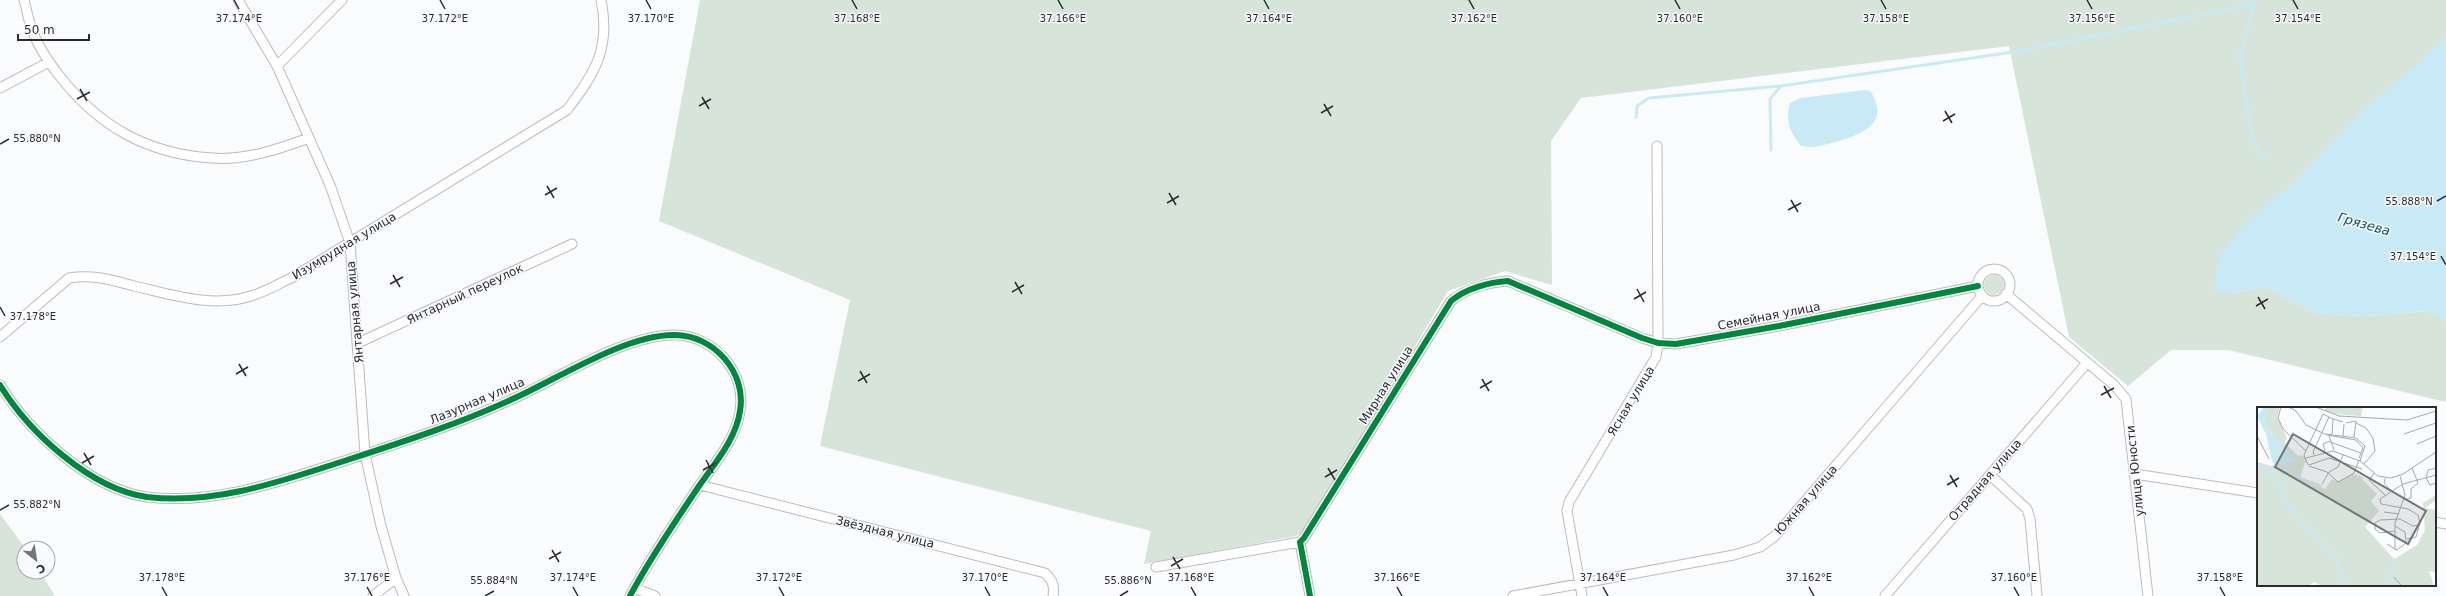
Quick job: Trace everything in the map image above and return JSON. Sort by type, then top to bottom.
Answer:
[{"type":"street","points":[[24,0],[32,30],[49,62],[74,94],[105,122],[138,142],[177,154],[213,159],[253,155],[309,138]]},
{"type":"street","name":"Янтарная улица","points":[[238,0],[277,66],[330,185],[350,243],[365,454],[396,578],[404,596]]},
{"type":"street","points":[[277,66],[342,0]]},
{"type":"street","name":"Изумрудная улица","points":[[0,337],[69,278],[83,276],[101,277],[184,298],[219,301],[254,296],[292,277],[567,110],[587,83],[600,56],[605,22],[601,0]]},
{"type":"street","points":[[0,88],[49,62]]},
{"type":"street","name":"Ясная улица","points":[[1582,596],[1567,511],[1569,502],[1652,366],[1658,343],[1657,146]]},
{"type":"street","name":"Янтарный переулок","points":[[358,343],[572,244]]},
{"type":"street","points":[[1999,270],[2009,280],[2006,294],[2002,298],[1992,300],[1982,296],[1978,286],[1978,281],[1984,272],[1999,270]]},
{"type":"street","name":"Мирная улица","points":[[1300,542],[1304,538],[1451,300],[1465,292],[1498,282],[1508,281],[1568,306]]},
{"type":"street","name":"Семейная улица","points":[[1568,306],[1658,343],[1676,344],[1779,326],[1978,286]]},
{"type":"street","name":"улица Юности","points":[[2006,294],[2086,364],[2114,386],[2126,399],[2148,596]]},
{"type":"street","name":"Южная улица","points":[[1513,596],[1734,555],[1760,547],[1775,536],[1982,296]]},
{"type":"street","name":"Лазурная улица","points":[[0,385],[10,402],[70,461],[94,479],[143,496],[170,499],[206,498],[271,484],[365,454],[461,420],[517,397],[613,350],[652,338],[674,334],[692,337],[717,349],[727,361],[740,392],[741,410],[733,436],[632,592]]},
{"type":"street","name":"Отрадная улица","points":[[1885,596],[2086,364]]},
{"type":"street","points":[[2135,474],[2257,493]]},
{"type":"street","points":[[1990,475],[2027,509],[2030,519],[2037,596]]},
{"type":"street","name":"Звёздная улица","points":[[700,485],[1045,573],[1052,579],[1054,588],[1053,596]]},
{"type":"street","points":[[2436,522],[2446,524]]},
{"type":"street","points":[[1156,567],[1300,542],[1310,596]]},
{"type":"street","points":[[373,596],[396,578]]},
{"type":"street","points":[[632,592],[655,596]]},
{"type":"shaded area","points":[[700,0],[2446,0],[2446,39],[2357,118],[2284,193],[2233,293],[2265,287],[2316,313],[2364,316],[2428,311],[2446,321],[2446,402],[2228,350],[2171,350],[2128,386],[2069,337],[2009,46],[1581,98],[1551,141],[1552,285],[1505,271],[1448,291],[1305,530],[1296,536],[1144,564],[1151,531],[820,446],[850,300],[659,221]]},
{"type":"shaded area","points":[[1994,275],[2001,278],[2004,285],[2001,292],[1994,295],[1987,292],[1984,285],[1987,278]]},
{"type":"shaded area","points":[[0,514],[19,540],[16,540],[16,580],[45,580],[55,596],[0,596]]},
{"type":"water","points":[[2446,39],[2446,321],[2428,311],[2364,316],[2316,313],[2265,287],[2233,293],[2214,290],[2218,258],[2241,228],[2277,193],[2284,193],[2362,111]]},
{"type":"water","points":[[1865,90],[1870,91],[1876,102],[1877,111],[1875,119],[1870,126],[1855,136],[1835,142],[1814,147],[1801,146],[1791,131],[1788,121],[1790,103],[1801,98]]},
{"type":"waterway","name":"Грязева","points":[[2253,0],[2254,4],[2240,57],[2252,139],[2265,160]]},
{"type":"waterway","points":[[2199,15],[2254,4]]},
{"type":"waterway","points":[[1636,117],[1637,106],[1649,98],[1781,86],[2020,51],[2194,16]]},
{"type":"waterway","points":[[1771,150],[1770,99],[1781,86]]},
{"type":"cycle path","points":[[1310,596],[1300,542],[1304,538],[1451,301],[1463,293],[1485,285],[1508,281],[1642,338],[1658,343],[1676,344],[1779,326],[1978,286]]},
{"type":"cycle path","points":[[0,385],[12,403],[44,439],[63,456],[104,483],[126,492],[147,497],[173,499],[198,498],[248,489],[298,476],[434,431],[519,396],[596,358],[637,341],[675,335],[702,341],[724,358],[733,370],[741,397],[738,421],[718,460],[663,540],[630,596]]}]
